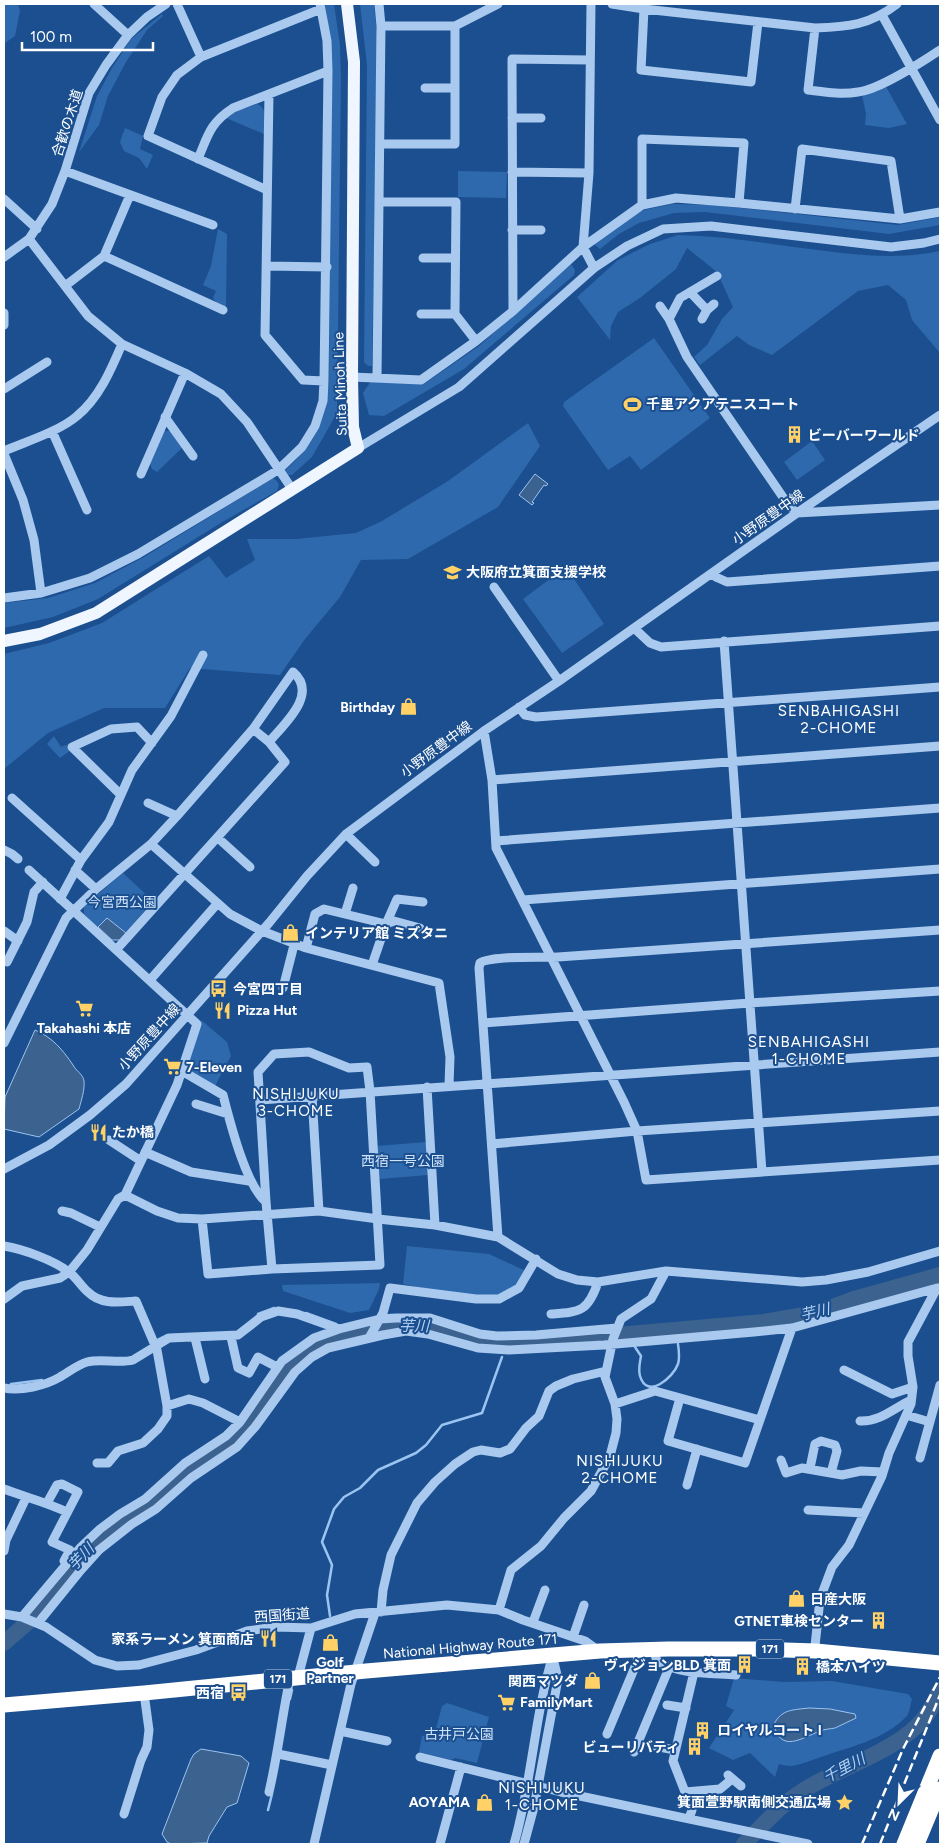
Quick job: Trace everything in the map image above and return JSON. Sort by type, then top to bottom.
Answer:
[{"type":"highway","name":"National Highway Route 171","points":[[4,1705],[355,1672],[600,1652],[739,1649],[816,1651],[940,1662]]},
{"type":"highway","points":[[904,1844],[940,1756]]},
{"type":"highway","points":[[917,1844],[940,1789]]},
{"type":"highway","points":[[928,1844],[940,1816]]},
{"type":"main road","name":"Suita Minoh Line","points":[[4,641],[40,634],[96,613],[358,448],[354,427],[352,377],[354,62],[347,4]]},
{"type":"street","points":[[94,4],[128,35]]},
{"type":"street","name":"合歓の木道","points":[[4,257],[29,239],[52,204],[66,171],[90,93],[115,51],[147,17],[166,4]]},
{"type":"street","points":[[178,4],[201,57]]},
{"type":"street","points":[[377,378],[381,26],[379,4]]},
{"type":"street","points":[[381,26],[455,26],[498,4]]},
{"type":"street","points":[[592,4],[589,173],[583,247],[594,268]]},
{"type":"street","points":[[612,4],[815,28],[841,27],[863,23],[882,15],[897,4]]},
{"type":"street","points":[[4,598],[41,593],[90,578],[138,554],[278,470],[302,447],[315,426],[322,401],[324,381],[327,268],[328,71],[327,41],[320,6],[201,57],[177,75],[162,97],[148,136],[267,190]]},
{"type":"street","points":[[644,9],[641,70],[751,82],[758,22]]},
{"type":"street","points":[[882,15],[940,120]]},
{"type":"street","points":[[380,144],[455,144],[455,26]]},
{"type":"street","points":[[815,28],[808,90],[843,94],[875,88],[940,50]]},
{"type":"street","points":[[513,310],[512,59],[590,60]]},
{"type":"street","points":[[198,159],[211,127],[221,116],[233,108],[328,71]]},
{"type":"street","points":[[425,88],[455,88]]},
{"type":"street","points":[[270,94],[266,335],[302,380],[324,381]]},
{"type":"street","points":[[512,118],[541,118]]},
{"type":"street","points":[[642,205],[642,139],[744,143],[739,203]]},
{"type":"street","points":[[795,209],[802,149],[891,161],[900,220]]},
{"type":"street","points":[[66,171],[213,225]]},
{"type":"street","points":[[512,172],[589,173]]},
{"type":"street","points":[[65,286],[104,256],[130,195]]},
{"type":"street","points":[[352,377],[421,380],[476,341],[583,247],[642,205],[676,198],[900,220],[940,212]]},
{"type":"street","points":[[4,199],[36,228]]},
{"type":"street","points":[[380,202],[456,202],[455,314],[476,341]]},
{"type":"street","points":[[358,448],[459,387],[594,268],[627,246],[663,229],[711,226],[890,247],[940,239]]},
{"type":"street","points":[[512,230],[540,230]]},
{"type":"street","points":[[29,239],[88,316],[122,344],[185,373],[221,394],[246,422],[292,490]]},
{"type":"street","points":[[104,256],[223,310]]},
{"type":"street","points":[[423,258],[455,258]]},
{"type":"street","points":[[268,266],[327,268]]},
{"type":"street","points":[[669,319],[680,298],[716,276]]},
{"type":"street","points":[[690,292],[711,307],[702,319]]},
{"type":"street","points":[[660,306],[669,319],[687,357],[789,506],[798,513],[940,505]]},
{"type":"street","points":[[4,313],[4,325]]},
{"type":"street","points":[[421,314],[455,314]]},
{"type":"street","points":[[41,593],[34,540],[23,500],[4,453],[77,417],[99,392],[122,344]]},
{"type":"street","points":[[4,389],[48,362]]},
{"type":"street","points":[[141,474],[185,373]]},
{"type":"street","name":"小野原豊中線","points":[[4,1169],[49,1146],[90,1115],[126,1084],[346,834],[484,731],[559,681],[940,415]]},
{"type":"street","points":[[165,417],[193,456]]},
{"type":"street","points":[[52,431],[87,510]]},
{"type":"street","points":[[711,574],[728,582],[940,566]]},
{"type":"street","points":[[494,587],[559,681]]},
{"type":"street","points":[[634,628],[650,643],[661,647],[940,626]]},
{"type":"street","points":[[724,641],[762,1172]]},
{"type":"street","points":[[60,899],[81,860],[109,822],[132,770],[171,716],[203,655]]},
{"type":"street","points":[[4,1039],[66,918],[96,889],[151,844],[178,816],[253,728],[293,672],[301,678],[303,686],[300,705],[269,742]]},
{"type":"street","points":[[519,708],[525,715],[536,717],[940,687]]},
{"type":"street","points":[[121,795],[72,747],[111,729],[137,727],[152,743]]},
{"type":"street","points":[[116,950],[285,762],[269,742],[253,728]]},
{"type":"street","points":[[484,731],[492,780],[496,848],[552,957],[637,1131],[646,1180],[940,1160]]},
{"type":"street","points":[[492,780],[940,746]]},
{"type":"street","points":[[12,798],[81,860]]},
{"type":"street","points":[[148,803],[178,816]]},
{"type":"street","points":[[496,841],[940,808]]},
{"type":"street","points":[[346,834],[375,862]]},
{"type":"street","points":[[218,838],[250,867]]},
{"type":"street","points":[[151,844],[217,904],[230,914],[262,930],[306,948],[439,983],[450,1057],[449,1085]]},
{"type":"street","points":[[4,850],[18,859]]},
{"type":"street","points":[[522,900],[940,868]]},
{"type":"street","points":[[4,1300],[22,1286],[60,1278],[69,1272],[87,1250],[118,1199],[125,1195],[182,1071],[197,1024],[29,870]]},
{"type":"street","points":[[75,870],[96,889]]},
{"type":"street","points":[[7,962],[27,922],[34,892],[42,882]]},
{"type":"street","points":[[345,914],[353,888]]},
{"type":"street","points":[[372,965],[397,899],[423,902]]},
{"type":"street","points":[[150,980],[217,904]]},
{"type":"street","points":[[306,948],[315,914],[324,909],[386,924],[394,922],[420,928]]},
{"type":"street","points":[[498,1237],[483,1023],[481,962],[940,930]]},
{"type":"street","points":[[4,931],[18,941]]},
{"type":"street","points":[[283,988],[294,944]]},
{"type":"street","points":[[483,1023],[940,991]]},
{"type":"street","points":[[202,1219],[208,1274],[272,1269],[380,1265],[370,1091],[366,1067],[349,1068],[309,1052],[274,1054],[258,1072],[272,1269]]},
{"type":"street","points":[[260,1100],[487,1082],[611,1076],[940,1052]]},
{"type":"street","points":[[182,1071],[223,1095],[249,1181],[258,1196],[266,1202]]},
{"type":"street","points":[[427,1087],[435,1225]]},
{"type":"street","points":[[312,1096],[319,1211]]},
{"type":"street","points":[[196,1104],[228,1114]]},
{"type":"street","points":[[492,1144],[637,1131],[940,1111]]},
{"type":"street","points":[[109,1140],[141,1161]]},
{"type":"street","points":[[145,1152],[191,1172],[249,1181]]},
{"type":"street","points":[[125,1195],[157,1211],[178,1218],[202,1219],[319,1211],[435,1225],[498,1237],[558,1274],[577,1280],[598,1282],[666,1271],[802,1282],[826,1280],[868,1272],[940,1251]]},
{"type":"street","points":[[62,1211],[72,1213],[100,1227]]},
{"type":"street","points":[[4,1246],[37,1255],[69,1272],[89,1293],[98,1299],[110,1302],[136,1301],[156,1346],[168,1406],[167,1416],[158,1429],[143,1443],[118,1451],[108,1463],[97,1463]]},
{"type":"street","points":[[371,1335],[379,1321],[390,1288],[476,1299],[499,1298],[519,1288],[536,1259]]},
{"type":"street","points":[[500,1610],[504,1590],[512,1568],[541,1546],[597,1483],[612,1452],[617,1424],[614,1404],[606,1385],[606,1371],[612,1341],[623,1317],[651,1299],[666,1271]]},
{"type":"street","points":[[551,1314],[575,1312],[583,1308],[593,1296],[598,1282]]},
{"type":"street","points":[[36,1622],[85,1565],[107,1543],[156,1509],[191,1478],[237,1447],[255,1426],[286,1383],[306,1362],[328,1348],[371,1335],[413,1331],[478,1348],[509,1350],[754,1332],[792,1328],[938,1288]]},
{"type":"street","points":[[816,1651],[820,1599],[832,1567],[849,1545],[864,1513],[883,1472],[888,1453],[906,1415],[913,1387],[908,1356],[908,1342],[938,1288]]},
{"type":"street","points":[[4,1388],[28,1387],[49,1382],[90,1361],[127,1362],[140,1357],[169,1338],[231,1336],[243,1332],[266,1315],[278,1312],[297,1314],[339,1329]]},
{"type":"street","points":[[23,1617],[61,1569],[100,1529],[145,1499],[179,1468],[226,1436],[240,1422],[282,1361],[307,1342],[339,1329],[379,1321],[430,1318],[480,1334],[497,1336],[617,1329]]},
{"type":"street","points":[[680,1398],[668,1441],[746,1463],[792,1328]]},
{"type":"street","points":[[231,1336],[238,1368],[250,1373],[258,1357],[278,1367]]},
{"type":"street","points":[[195,1338],[205,1379]]},
{"type":"street","points":[[844,1370],[892,1394],[913,1387]]},
{"type":"street","points":[[314,1844],[355,1672],[378,1612],[391,1555],[417,1503],[435,1482],[455,1464],[477,1451],[500,1453],[509,1450],[526,1428],[538,1417],[549,1391],[556,1386],[606,1371]]},
{"type":"street","points":[[920,1458],[940,1385]]},
{"type":"street","points":[[614,1404],[655,1391],[760,1420]]},
{"type":"street","points":[[168,1406],[189,1400],[203,1403],[240,1422]]},
{"type":"street","points":[[860,1421],[870,1422],[911,1400]]},
{"type":"street","points":[[906,1415],[930,1422]]},
{"type":"street","points":[[810,1468],[816,1444],[821,1441],[835,1445],[837,1451],[831,1473]]},
{"type":"street","points":[[687,1485],[697,1449]]},
{"type":"street","points":[[782,1460],[786,1474],[802,1468],[842,1475],[861,1471],[883,1472]]},
{"type":"street","points":[[47,1503],[57,1484],[62,1484],[78,1492],[52,1542],[70,1550],[61,1569]]},
{"type":"street","points":[[4,1489],[26,1498],[47,1503],[66,1512]]},
{"type":"street","points":[[4,1551],[6,1540],[26,1498]]},
{"type":"street","points":[[808,1510],[864,1513]]},
{"type":"street","points":[[532,1622],[545,1590]]},
{"type":"street","name":"西国街道","points":[[4,1614],[23,1617],[36,1622],[95,1660],[124,1667],[196,1650],[247,1631],[276,1627],[311,1628],[355,1614],[447,1605],[500,1610],[523,1620],[585,1641],[600,1652]]},
{"type":"street","points":[[573,1637],[584,1605]]},
{"type":"street","points":[[269,1792],[278,1754],[282,1718],[311,1628]]},
{"type":"street","points":[[606,1734],[637,1662],[646,1650],[657,1661],[669,1668],[736,1675]]},
{"type":"street","points":[[514,1844],[524,1808],[545,1680],[553,1655]]},
{"type":"street","points":[[524,1844],[534,1807],[558,1679],[553,1655]]},
{"type":"street","points":[[634,1752],[669,1668]]},
{"type":"street","points":[[690,1819],[692,1810],[673,1761],[694,1672]]},
{"type":"street","points":[[124,1814],[147,1747],[150,1730],[144,1693]]},
{"type":"street","points":[[667,1705],[686,1708]]},
{"type":"street","points":[[340,1730],[387,1741]]},
{"type":"street","points":[[654,1746],[675,1750]]},
{"type":"street","points":[[278,1754],[332,1765]]},
{"type":"street","points":[[420,1757],[538,1786],[808,1844]]},
{"type":"street","points":[[440,1844],[461,1767]]},
{"type":"street","points":[[685,1792],[720,1789],[730,1777],[741,1786]]},
{"type":"green space","points":[[4,4],[18,4],[20,11],[15,36],[5,43],[4,48]]},
{"type":"green space","points":[[325,4],[334,4],[340,45],[341,78],[337,413],[312,457],[292,475],[286,475],[285,470],[304,451],[316,430],[325,406],[329,380],[331,70],[330,41]]},
{"type":"green space","points":[[360,4],[374,4],[378,44],[372,366],[368,366],[364,362],[367,65]]},
{"type":"green space","points":[[162,14],[163,16],[147,30],[126,62],[108,96],[99,125],[79,152],[97,96],[112,68],[131,39]]},
{"type":"green space","points":[[885,85],[907,124],[889,128],[865,125],[866,114],[862,95]]},
{"type":"green space","points":[[257,104],[261,106],[264,113],[264,134],[226,118],[234,112]]},
{"type":"green space","points":[[125,128],[143,136],[140,149],[153,155],[147,169],[139,158],[124,151],[120,142]]},
{"type":"green space","points":[[458,171],[507,172],[506,198],[458,197]]},
{"type":"green space","points":[[673,204],[713,205],[898,225],[940,217],[940,225],[889,234],[705,212],[674,213],[639,223],[619,234],[600,249],[594,244],[623,221],[644,210]]},
{"type":"green space","points":[[218,229],[227,234],[226,307],[216,302],[213,298],[216,291],[203,285],[211,266]]},
{"type":"green space","points":[[678,235],[733,239],[869,255],[898,256],[940,251],[940,353],[912,320],[906,300],[888,285],[858,291],[772,355],[749,345],[737,336],[700,365],[694,357],[707,345],[722,319],[733,307],[717,272],[687,248],[676,269],[640,298],[618,312],[611,326],[610,340],[577,297],[618,260],[650,244]]},
{"type":"green space","points":[[571,264],[575,270],[574,275],[464,369],[384,416],[369,415],[363,393],[371,381],[424,384],[479,346]]},
{"type":"green space","name":"千里アクアテニスコート","points":[[654,338],[710,418],[641,470],[630,456],[608,470],[563,406],[564,402]]},
{"type":"green space","points":[[528,423],[540,446],[498,507],[408,559],[361,560],[340,597],[305,639],[280,675],[190,668],[165,708],[104,708],[48,733],[4,769],[4,654],[49,643],[102,623],[209,556],[226,578],[255,560],[247,539],[296,539],[356,533],[382,521],[448,481]]},
{"type":"green space","points":[[164,431],[170,431],[182,448],[157,472],[152,469],[150,463]]},
{"type":"green space","points":[[812,441],[825,460],[797,480],[784,462]]},
{"type":"green space","points":[[273,478],[279,485],[277,491],[224,521],[98,599],[53,617],[4,628],[4,603],[48,598],[95,583],[144,557]]},
{"type":"green space","points":[[566,567],[604,624],[562,653],[523,599]]},
{"type":"green space","points":[[54,736],[61,747],[66,745],[71,750],[60,758],[47,744]]},
{"type":"green space","name":"今宮西公園","points":[[123,873],[153,901],[126,933],[107,918],[97,927],[84,914],[84,906]]},
{"type":"green space","points":[[201,1020],[227,1042],[231,1056],[215,1086],[186,1068]]},
{"type":"green space","name":"西宿一号公園","points":[[426,1142],[428,1175],[380,1179],[377,1146]]},
{"type":"green space","points":[[407,1246],[489,1254],[528,1272],[517,1288],[500,1298],[480,1299],[438,1292],[403,1284]]},
{"type":"green space","points":[[380,1283],[369,1310],[350,1313],[283,1291],[282,1285]]},
{"type":"green space","points":[[734,1678],[784,1682],[832,1681],[908,1694],[912,1699],[907,1715],[887,1732],[866,1742],[802,1764],[786,1766],[779,1764],[775,1777],[750,1753],[733,1760],[709,1748],[734,1710],[726,1706]]},
{"type":"green space","name":"古井戸公園","points":[[447,1703],[489,1717],[477,1763],[455,1758],[451,1760],[419,1752],[422,1736],[434,1736],[442,1706]]},
{"type":"shaded area","points":[[535,474],[548,484],[544,485],[532,502],[534,503],[532,505],[519,495]]},
{"type":"shaded area","points":[[107,918],[126,933],[120,940],[112,940],[98,927]]},
{"type":"shaded area","points":[[35,1030],[52,1040],[61,1049],[84,1081],[79,1109],[39,1137],[4,1129],[5,1097]]},
{"type":"shaded area","points":[[809,1708],[830,1709],[855,1714],[856,1718],[835,1728],[822,1730],[799,1740],[786,1741],[781,1739],[774,1724],[777,1719],[788,1711]]},
{"type":"shaded area","points":[[201,1749],[241,1756],[249,1763],[237,1803],[227,1807],[209,1836],[207,1843],[171,1844],[167,1842],[162,1834],[191,1759]]},
{"type":"waterway","name":"芋川","points":[[4,1643],[27,1623],[65,1574],[98,1539],[125,1518],[147,1505],[183,1472],[231,1440],[246,1424],[286,1368],[313,1346],[334,1337],[379,1326],[404,1323],[432,1325],[475,1338],[507,1342],[618,1335],[764,1322],[816,1313],[854,1299],[940,1275]]},
{"type":"waterway","points":[[258,1314],[274,1308]]},
{"type":"waterway","points":[[306,1313],[336,1324]]},
{"type":"waterway","name":"芋川","points":[[678,1329],[678,1334]]},
{"type":"waterway","points":[[157,1340],[167,1335]]},
{"type":"waterway","points":[[635,1347],[641,1356],[639,1368],[643,1383],[648,1386],[654,1386],[666,1380],[675,1370],[679,1359],[678,1344]]},
{"type":"waterway","points":[[330,1616],[327,1595],[332,1565],[322,1542],[334,1509],[344,1497],[360,1488],[378,1470],[416,1453],[426,1445],[442,1425],[482,1413],[502,1357]]},
{"type":"waterway","points":[[11,1384],[42,1380]]},
{"type":"waterway","points":[[290,1699],[292,1690]]},
{"type":"waterway","name":"千里川","points":[[744,1844],[795,1796],[818,1782],[900,1740],[925,1717],[940,1690]]},
{"type":"waterway","points":[[268,1810],[272,1794]]},
{"type":"railway","points":[[862,1844],[903,1749],[940,1677]]},
{"type":"railway","points":[[880,1844],[940,1695]]},
{"type":"place","name":"千里アクアテニスコート","points":[[632,404]]},
{"type":"place","name":"ビーバーワールド","points":[[794,435]]},
{"type":"place","name":"大阪府立箕面支援学校","points":[[452,572]]},
{"type":"place","name":"Birthday","points":[[409,707]]},
{"type":"place","name":"インテリア館 ミズタニ","points":[[291,933]]},
{"type":"place","name":"今宮四丁目","points":[[219,989]]},
{"type":"place","name":"Takahashi 本店","points":[[84,1008]]},
{"type":"place","name":"Pizza Hut","points":[[223,1010]]},
{"type":"place","name":"7-Eleven","points":[[172,1067]]},
{"type":"place","name":"たか橋","points":[[98,1132]]},
{"type":"place","name":"日産大阪","points":[[796,1599]]},
{"type":"place","name":"GTNET車検センター","points":[[878,1621]]},
{"type":"place","name":"家系ラーメン 箕面商店","points":[[268,1639]]},
{"type":"place","name":"Golf Partner","points":[[330,1642]]},
{"type":"place","name":"ヴィジョンBLD 箕面","points":[[745,1665]]},
{"type":"place","name":"橋本ハイツ","points":[[802,1667]]},
{"type":"place","name":"関西マツダ","points":[[592,1681]]},
{"type":"place","name":"西宿","points":[[238,1693]]},
{"type":"place","name":"FamilyMart","points":[[506,1702]]},
{"type":"place","name":"ロイヤルコート I","points":[[703,1730]]},
{"type":"place","name":"ビューリバティ","points":[[694,1747]]},
{"type":"place","name":"AOYAMA","points":[[484,1802]]},
{"type":"place","name":"箕面萱野駅南側交通広場","points":[[845,1802]]},
{"type":"district","name":"SENBAHIGASHI 2-CHOME","points":[[839,720]]},
{"type":"district","name":"SENBAHIGASHI 1-CHOME","points":[[809,1050]]},
{"type":"district","name":"NISHIJUKU 3-CHOME","points":[[296,1102]]},
{"type":"district","name":"NISHIJUKU 2-CHOME","points":[[620,1470]]},
{"type":"district","name":"NISHIJUKU 1-CHOME","points":[[542,1796]]}]
